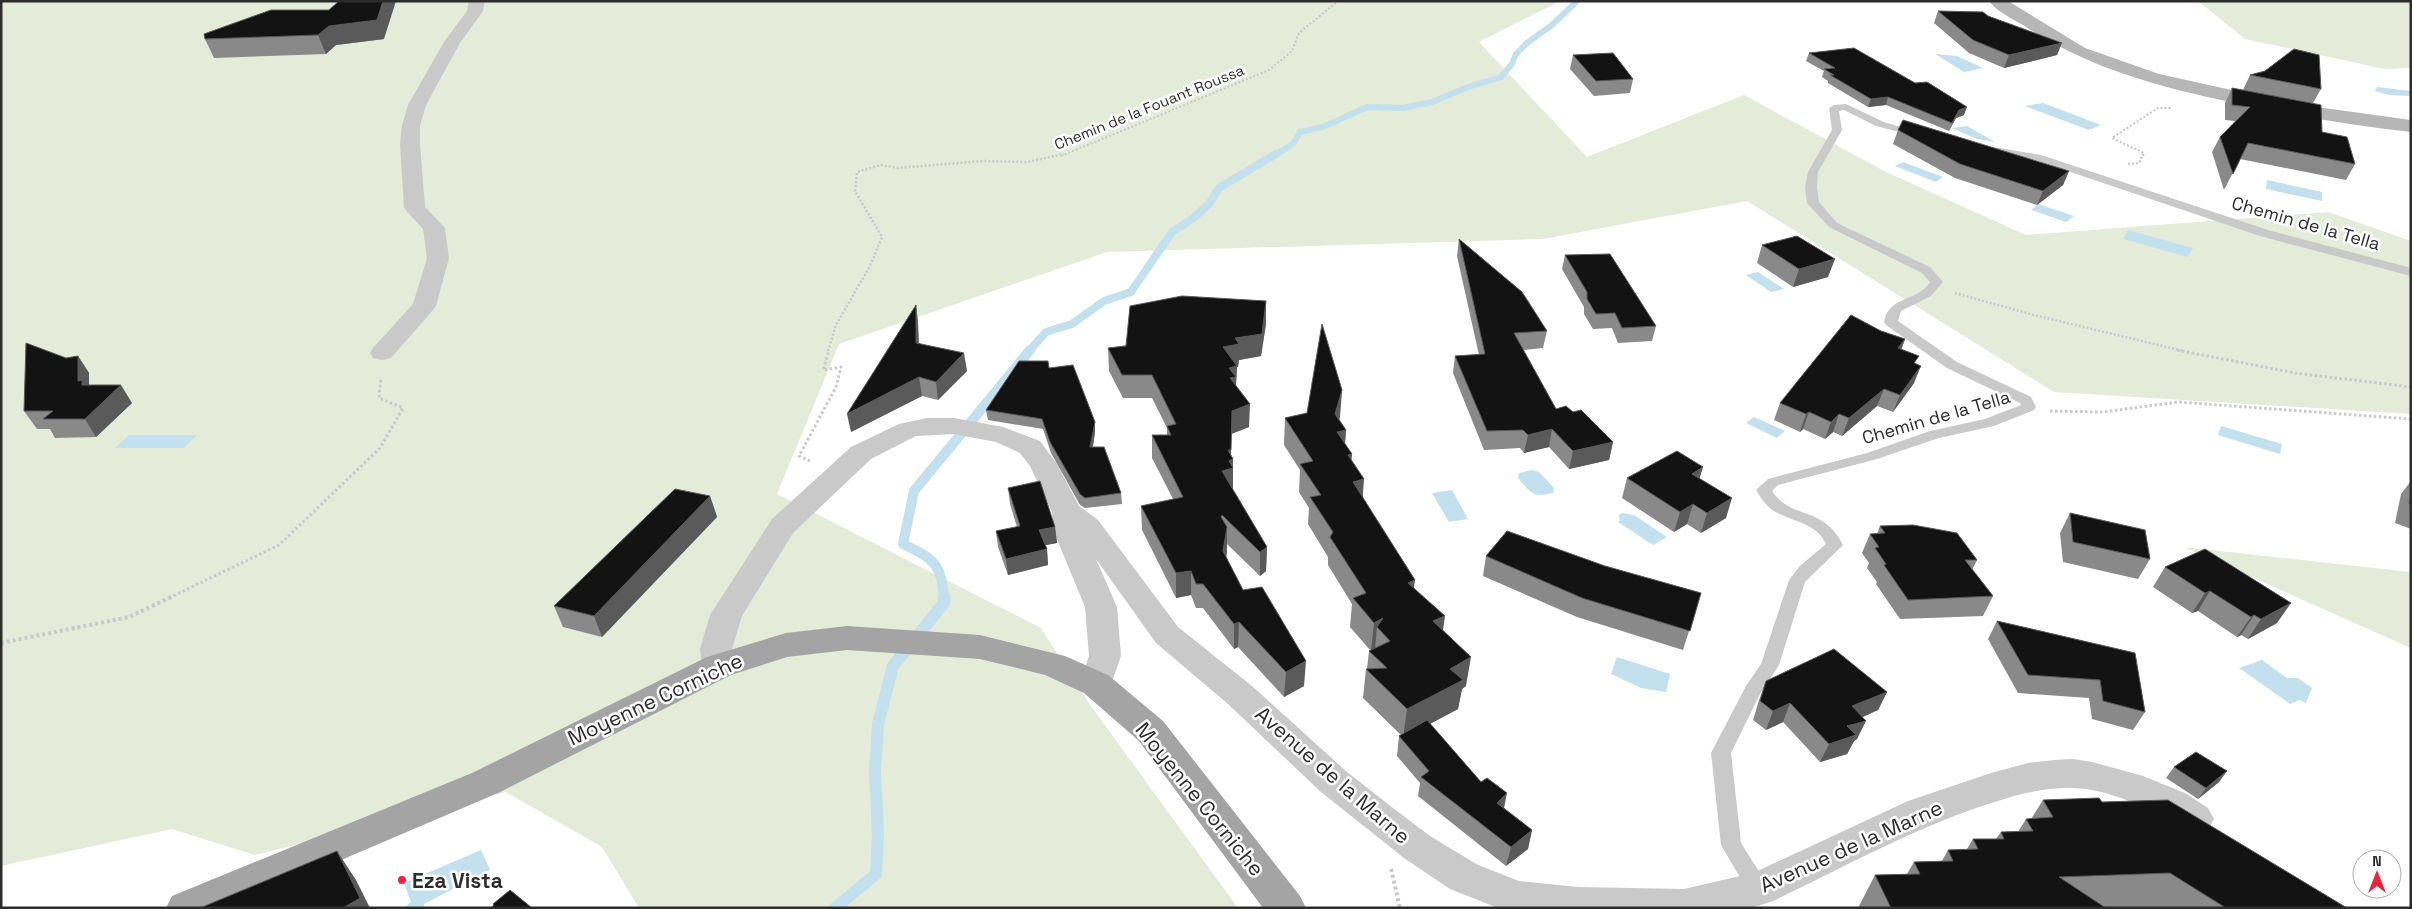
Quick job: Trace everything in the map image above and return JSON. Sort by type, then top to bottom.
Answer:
[{"type":"main road","points":[[1997,1],[2052,36],[2091,57],[2177,85],[2298,110],[2411,126]]},
{"type":"main road","name":"Moyenne Corniche","points":[[186,908],[485,784],[719,666],[786,645],[847,638],[944,643],[980,647],[1053,665],[1096,684],[1151,731],[1286,908]]},
{"type":"street","points":[[382,353],[424,306],[438,258],[434,228],[415,208],[410,144],[411,126],[417,105],[452,42],[475,11],[477,1]]},
{"type":"street","name":"Avenue de la Marne","points":[[719,666],[716,649],[726,615],[782,526],[824,485],[861,453],[908,430],[927,426],[954,426],[1003,435],[1030,447],[1043,464],[1067,512],[1088,527],[1166,635],[1240,695],[1334,782],[1417,847],[1464,877],[1518,898],[1578,904],[1684,906],[1759,890],[1920,812],[2028,778],[2054,774],[2073,773],[2092,776],[2130,786],[2172,804],[2222,836]]},
{"type":"street","points":[[1067,512],[1069,532],[1100,607],[1105,656],[1096,684]]},
{"type":"lane","points":[[1935,287],[1937,282],[1926,270],[1833,225],[1813,204],[1811,187],[1813,172],[1835,134],[1836,126],[1833,110],[1837,106],[1855,110],[1880,124],[1936,138]]},
{"type":"lane","name":"Chemin de la Tella","points":[[1980,148],[2037,157],[2264,232],[2411,272]]},
{"type":"lane","name":"Chemin de la Tella","points":[[1759,890],[1731,845],[1721,752],[1753,691],[1770,665],[1798,580],[1806,570],[1835,545],[1826,529],[1802,516],[1774,505],[1764,490],[1773,482],[1872,456],[1935,434],[1989,423],[2025,411],[2029,407],[2026,400],[1952,365],[1891,322],[1891,314],[1895,308],[1930,292],[1935,287]]},
{"type":"path","name":"Chemin de la Fouant Roussa","points":[[813,463],[799,456],[836,387],[841,366],[823,370],[836,325],[870,266],[882,237],[855,191],[857,172],[880,164],[898,168],[982,161],[1028,162],[1058,157],[1269,70],[1292,51],[1299,33],[1338,1]]},
{"type":"path","points":[[2125,165],[2139,163],[2144,152],[2112,138],[2158,108],[2184,108],[2179,99],[2164,89],[2177,85]]},
{"type":"path","points":[[1935,287],[2039,317],[2214,359],[2345,381],[2411,387]]},
{"type":"path","points":[[1,643],[129,617],[279,545],[380,448],[403,408],[379,398],[382,353]]},
{"type":"path","points":[[2025,411],[2103,412],[2178,402],[2411,419]]},
{"type":"green space","points":[[1,1],[1561,1],[1479,42],[1587,157],[1744,95],[1886,172],[2026,235],[2328,212],[2411,241],[2411,414],[2054,392],[1747,201],[1543,239],[1107,252],[839,344],[777,494],[1041,628],[1088,702],[1238,908],[639,908],[602,847],[506,792],[255,855],[172,829],[1,866]]},
{"type":"green space","points":[[2198,1],[2411,1],[2411,68],[2385,69],[2245,39]]},
{"type":"green space","points":[[2184,547],[2411,572],[2411,648]]},
{"type":"water","points":[[1935,54],[1957,56],[1983,68],[1964,72]]},
{"type":"water","points":[[2377,87],[2410,91],[2411,96],[2389,95],[2375,91]]},
{"type":"water","points":[[2043,103],[2101,125],[2089,130],[2025,106]]},
{"type":"water","points":[[1967,126],[1995,142],[1977,139],[1952,128]]},
{"type":"water","points":[[1903,162],[1943,177],[1936,182],[1895,166]]},
{"type":"water","points":[[2267,180],[2322,192],[2322,201],[2266,189]]},
{"type":"water","points":[[2038,204],[2074,216],[2066,222],[2031,210]]},
{"type":"water","points":[[2128,230],[2193,248],[2188,257],[2123,239]]},
{"type":"water","points":[[1758,272],[1784,289],[1771,292],[1746,275]]},
{"type":"water","points":[[1754,417],[1785,431],[1777,438],[1746,423]]},
{"type":"water","points":[[2221,426],[2282,444],[2280,454],[2218,435]]},
{"type":"water","points":[[129,435],[197,435],[184,448],[115,448]]},
{"type":"water","points":[[1532,470],[1539,472],[1554,488],[1553,493],[1540,495],[1532,493],[1518,478],[1519,473]]},
{"type":"water","points":[[1452,490],[1468,519],[1449,522],[1432,493]]},
{"type":"water","points":[[1622,513],[1634,515],[1667,537],[1653,545],[1618,522],[1620,520],[1618,516]]},
{"type":"water","points":[[1617,657],[1670,674],[1666,692],[1641,688],[1611,674]]},
{"type":"water","points":[[2262,660],[2287,678],[2298,678],[2312,688],[2306,703],[2300,700],[2290,704],[2239,668]]},
{"type":"water","points":[[481,850],[490,870],[424,904],[424,908],[404,908],[411,902],[404,883]]},
{"type":"building","points":[[339,1],[383,1],[377,20],[329,26],[318,35],[205,39],[204,34],[271,10],[329,10]]},
{"type":"building","points":[[1938,11],[1983,12],[1988,16],[2062,43],[2009,55],[1973,40]]},
{"type":"building","points":[[1854,48],[1915,83],[1927,82],[1967,107],[1959,110],[1952,123],[1888,97],[1871,99],[1830,75],[1834,75],[1824,69],[1835,68],[1809,53]]},
{"type":"building","points":[[2294,49],[2319,55],[2321,89],[2250,75],[2265,71]]},
{"type":"building","points":[[1613,53],[1633,79],[1596,81],[1573,55]]},
{"type":"building","points":[[2232,88],[2321,105],[2322,132],[2347,137],[2355,164],[2248,143],[2233,174],[2220,137],[2250,107],[2232,105]]},
{"type":"building","points":[[1903,120],[2069,171],[2043,191],[1960,164],[1898,130]]},
{"type":"building","points":[[1797,236],[1835,259],[1799,269],[1762,245]]},
{"type":"building","points":[[1459,239],[1522,292],[1547,331],[1514,333],[1556,409],[1566,406],[1573,412],[1581,410],[1613,442],[1573,451],[1552,429],[1528,435],[1523,430],[1487,431],[1455,356],[1485,354]]},
{"type":"building","points":[[1610,254],[1656,326],[1622,328],[1615,313],[1596,314],[1587,299],[1587,292],[1565,255]]},
{"type":"building","points":[[1182,296],[1266,301],[1262,334],[1235,338],[1239,344],[1223,347],[1237,366],[1229,368],[1236,377],[1230,378],[1250,404],[1232,411],[1231,450],[1228,450],[1233,459],[1229,461],[1233,468],[1222,471],[1267,547],[1260,552],[1222,515],[1221,517],[1227,527],[1223,551],[1243,590],[1262,587],[1306,661],[1286,672],[1239,622],[1234,624],[1203,584],[1196,584],[1191,571],[1176,573],[1141,506],[1183,497],[1152,435],[1171,435],[1167,426],[1176,424],[1152,375],[1122,375],[1108,348],[1126,346],[1130,306]]},
{"type":"building","points":[[916,305],[916,343],[964,353],[936,382],[919,377],[847,414]]},
{"type":"building","points":[[1851,315],[1881,331],[1905,339],[1898,348],[1919,356],[1914,363],[1921,366],[1900,395],[1884,389],[1849,418],[1839,414],[1831,422],[1809,412],[1806,414],[1780,403]]},
{"type":"building","points":[[1322,324],[1342,390],[1335,414],[1346,430],[1337,432],[1352,454],[1348,455],[1364,479],[1353,482],[1415,580],[1408,583],[1445,616],[1433,621],[1471,657],[1450,669],[1463,680],[1407,709],[1366,669],[1387,668],[1369,651],[1390,641],[1377,627],[1383,618],[1374,623],[1353,598],[1366,593],[1330,537],[1333,532],[1310,497],[1321,495],[1300,464],[1313,461],[1285,418],[1307,413]]},
{"type":"building","points":[[26,343],[66,358],[78,356],[78,381],[82,380],[82,385],[121,385],[85,419],[43,419],[53,411],[24,411]]},
{"type":"building","points":[[1019,361],[1048,361],[1049,368],[1073,365],[1095,422],[1090,447],[1104,447],[1121,493],[1085,498],[1080,494],[1050,442],[1042,419],[986,410]]},
{"type":"building","points":[[1677,451],[1703,467],[1692,474],[1732,498],[1707,513],[1693,504],[1680,512],[1627,478]]},
{"type":"building","points":[[1040,481],[1055,527],[1039,530],[1047,549],[1006,559],[996,531],[1020,526],[1008,488]]},
{"type":"building","points":[[675,489],[710,496],[594,616],[554,606]]},
{"type":"building","points":[[2070,513],[2145,530],[2150,559],[2073,542]]},
{"type":"building","points":[[1913,525],[1957,533],[1977,560],[1965,560],[1993,596],[1908,600],[1884,565],[1886,564],[1875,548],[1879,547],[1870,534],[1885,533],[1880,526]]},
{"type":"building","points":[[1507,531],[1605,566],[1701,593],[1690,631],[1582,598],[1486,556]]},
{"type":"building","points":[[2205,549],[2291,603],[2261,619],[2254,615],[2251,617],[2210,591],[2205,593],[2165,567]]},
{"type":"building","points":[[1997,621],[2135,653],[2145,712],[2103,701],[2100,680],[2028,675]]},
{"type":"building","points":[[1834,649],[1887,692],[1852,706],[1866,721],[1847,726],[1856,735],[1829,744],[1790,703],[1773,711],[1760,701],[1766,681]]},
{"type":"building","points":[[1427,720],[1481,782],[1487,778],[1507,793],[1497,803],[1532,830],[1511,847],[1421,777],[1429,771],[1399,736]]},
{"type":"building","points":[[2196,752],[2227,771],[2206,788],[2174,767]]},
{"type":"building","points":[[2099,798],[2102,802],[2168,800],[2347,908],[2226,908],[2170,873],[2059,877],[2106,908],[1891,908],[1875,875],[1920,874],[1914,862],[1953,861],[1948,850],[1978,849],[1973,839],[2004,839],[2001,832],[2033,831],[2026,819],[2053,817],[2043,800]]},
{"type":"building","points":[[337,851],[360,898],[343,908],[200,908]]},
{"type":"building","points":[[510,890],[532,908],[491,908],[493,904]]},
{"type":"waterway","points":[[1274,156],[1293,144],[1300,132],[1323,127],[1367,107],[1403,108],[1432,102],[1468,87],[1501,77],[1512,64],[1516,54],[1527,43],[1552,25],[1577,1]]},
{"type":"waterway","points":[[1029,351],[1046,332],[1072,324],[1104,301],[1131,292],[1172,232],[1192,219],[1209,204],[1219,188],[1276,154]]},
{"type":"waterway","points":[[944,598],[941,577],[934,563],[921,553],[903,544],[914,491],[1030,350]]},
{"type":"waterway","points":[[835,908],[876,874],[878,835],[875,771],[878,724],[893,666],[944,603],[944,598]]},
{"type":"place","name":"Eza Vista","points":[[402,880]]}]
